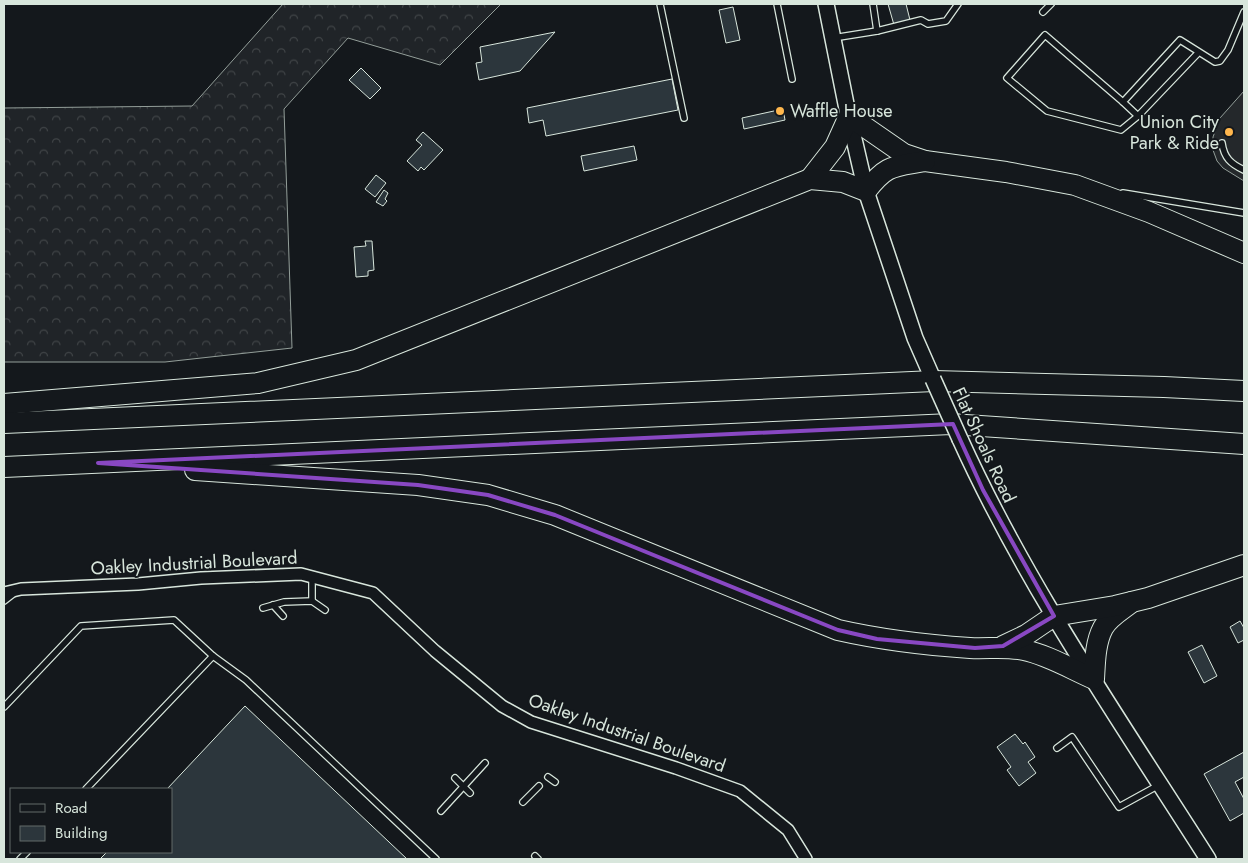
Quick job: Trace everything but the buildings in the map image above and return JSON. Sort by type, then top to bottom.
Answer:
[{"type":"highway","points":[[810,179],[835,146],[849,116],[904,154],[925,161],[1006,172],[1074,185],[1149,212],[1244,253]]},
{"type":"highway","points":[[4,404],[258,383],[356,360],[810,179],[844,182],[866,191],[878,176],[889,168],[925,161]]},
{"type":"highway","points":[[4,423],[934,382],[1164,387],[1244,391]]},
{"type":"highway","points":[[4,467],[951,424],[1244,444]]},
{"type":"highway","points":[[98,463],[418,485],[488,495],[554,515],[838,630],[878,639],[917,644],[975,648],[1003,646],[1036,653],[1094,679],[1096,655],[1103,628],[1111,618],[1132,602]]},
{"type":"highway","points":[[1003,646],[1026,635],[1054,616],[1071,615],[1148,598],[1244,565]]},
{"type":"street","name":"Flat Shoals Road","points":[[826,4],[866,191],[915,338],[983,490],[1054,616],[1208,859]]},
{"type":"street","name":"Oakley Industrial Boulevard","points":[[4,593],[22,589],[301,574],[373,593],[435,651],[502,706],[531,722],[676,768],[740,791],[788,830],[806,859]]},
{"type":"lane","points":[[660,4],[684,118]]},
{"type":"lane","points":[[777,4],[792,79]]},
{"type":"lane","points":[[873,4],[877,31]]},
{"type":"lane","points":[[833,38],[877,31],[921,20],[928,24],[946,20],[958,4]]},
{"type":"lane","points":[[1043,12],[1051,4]]},
{"type":"lane","points":[[1123,102],[1180,40],[1215,62],[1220,61],[1228,50],[1244,12]]},
{"type":"lane","points":[[1138,116],[1045,35],[1007,78],[1047,111],[1121,130],[1138,116],[1199,52]]},
{"type":"lane","points":[[1222,143],[1225,157],[1235,166],[1244,170]]},
{"type":"lane","points":[[1074,185],[1244,213]]},
{"type":"lane","points":[[312,577],[312,601]]},
{"type":"lane","points":[[4,601],[22,589]]},
{"type":"lane","points":[[263,608],[284,602],[312,601],[325,610]]},
{"type":"lane","points":[[273,605],[283,616]]},
{"type":"lane","points":[[4,708],[81,626],[174,620],[213,656],[246,680],[436,859]]},
{"type":"lane","points":[[87,788],[213,656]]},
{"type":"lane","points":[[1057,748],[1072,737],[1119,807],[1161,784]]},
{"type":"lane","points":[[441,811],[485,763]]},
{"type":"lane","points":[[548,777],[555,782]]},
{"type":"lane","points":[[455,778],[470,793]]},
{"type":"lane","points":[[523,802],[539,786]]},
{"type":"highlighted area","points":[[953,424],[983,490],[1054,616],[1003,646],[975,648],[877,639],[838,630],[555,515],[488,495],[418,485],[98,463]]},
{"type":"green space","points":[[283,4],[501,4],[440,65],[348,38],[284,109],[292,348],[165,362],[4,362],[4,108],[192,106]]},
{"type":"shaded area","name":"Union City Park & Ride","points":[[1244,91],[1244,181],[1223,168],[1217,161],[1213,150],[1213,137],[1220,118]]},
{"type":"place","name":"Waffle House","points":[[780,111]]},
{"type":"place","name":"Union City Park & Ride","points":[[1229,132]]}]
